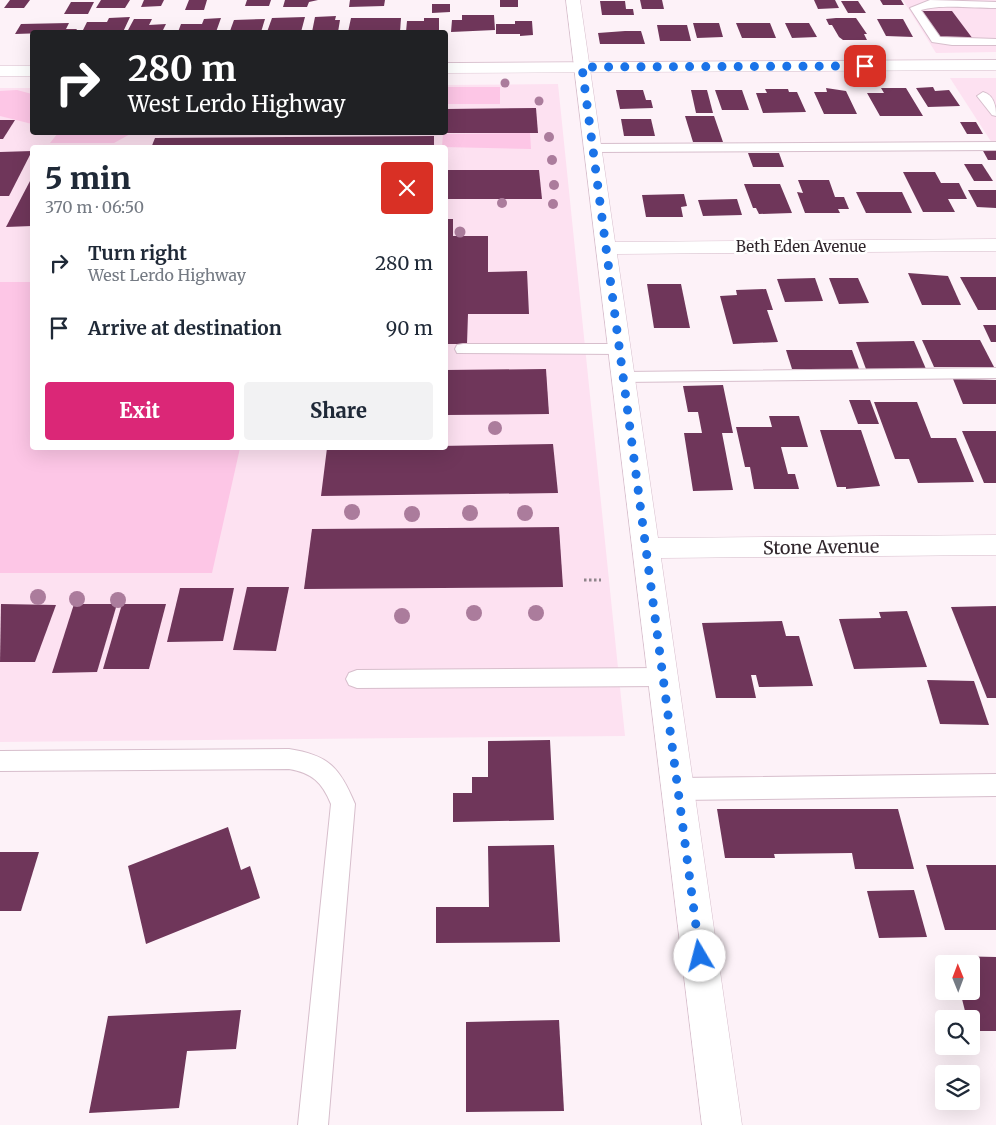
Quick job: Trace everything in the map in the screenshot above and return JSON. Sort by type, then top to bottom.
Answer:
[{"type":"street","points":[[573,0],[722,1125]]},
{"type":"street","points":[[448,68],[996,65]]},
{"type":"street","points":[[0,71],[30,71]]},
{"type":"street","name":"Beth Eden Avenue","points":[[606,248],[996,245]]},
{"type":"street","name":"Stone Avenue","points":[[646,548],[996,544]]},
{"type":"lane","points":[[996,5],[951,5],[935,2],[915,8],[936,40],[996,42]]},
{"type":"lane","points":[[982,96],[996,112]]},
{"type":"lane","points":[[593,148],[996,146]]},
{"type":"lane","points":[[463,349],[619,349]]},
{"type":"lane","points":[[623,376],[996,373]]},
{"type":"lane","points":[[357,679],[663,677]]},
{"type":"lane","points":[[0,761],[289,759],[303,761],[325,769],[335,783],[343,804],[313,1125]]},
{"type":"lane","points":[[678,789],[996,785]]},
{"type":"path","points":[[584,580],[601,580]]},
{"type":"shaded area","points":[[903,0],[996,0],[996,52],[936,53]]},
{"type":"shaded area","points":[[950,78],[996,78],[996,143],[992,143]]},
{"type":"shaded area","points":[[558,84],[625,736],[0,742],[0,88],[30,88],[30,135],[448,135],[448,85]]},
{"type":"shaded area","points":[[448,87],[500,87],[500,104],[448,104]]},
{"type":"shaded area","points":[[17,90],[30,93],[30,124],[0,116],[0,91]]},
{"type":"shaded area","points":[[530,133],[531,149],[448,147],[448,145],[442,145],[443,135]]},
{"type":"shaded area","points":[[56,135],[128,135],[114,143],[50,143]]},
{"type":"shaded area","points":[[0,282],[30,282],[30,450],[240,450],[212,573],[0,573]]},
{"type":"building","points":[[10,0],[30,0],[24,8],[4,8]]},
{"type":"building","points":[[101,0],[130,0],[125,8],[96,8]]},
{"type":"building","points":[[144,0],[164,0],[161,6],[141,7]]},
{"type":"building","points":[[189,0],[207,0],[204,10],[185,10]]},
{"type":"building","points":[[247,0],[271,0],[269,6],[245,6]]},
{"type":"building","points":[[285,0],[318,0],[309,2],[307,7],[283,7]]},
{"type":"building","points":[[350,0],[385,0],[384,6],[349,7]]},
{"type":"building","points":[[500,0],[518,0],[518,7],[500,7]]},
{"type":"building","points":[[640,0],[662,0],[664,9],[642,9]]},
{"type":"building","points":[[814,0],[835,0],[839,8],[818,9]]},
{"type":"building","points":[[880,0],[901,0],[904,5],[883,5]]},
{"type":"building","points":[[600,1],[625,1],[626,9],[633,9],[634,15],[602,15]]},
{"type":"building","points":[[841,1],[858,1],[866,13],[848,13]]},
{"type":"building","points":[[71,2],[94,2],[88,14],[64,14]]},
{"type":"building","points":[[432,4],[450,4],[450,12],[432,13]]},
{"type":"building","points":[[921,11],[952,11],[973,39],[939,37]]},
{"type":"building","points":[[462,15],[494,15],[495,30],[451,32],[452,20],[462,20]]},
{"type":"building","points":[[336,16],[335,20],[340,20],[338,30],[312,30],[315,17]]},
{"type":"building","points":[[130,17],[124,30],[83,30],[87,22],[107,22],[109,18]]},
{"type":"building","points":[[305,17],[302,30],[268,30],[272,18]]},
{"type":"building","points":[[221,18],[217,30],[179,30],[181,24],[202,24],[204,19]]},
{"type":"building","points":[[351,18],[401,18],[400,30],[348,30]]},
{"type":"building","points":[[424,18],[439,18],[439,30],[406,30],[407,21],[424,21]]},
{"type":"building","points":[[856,18],[867,34],[864,34],[867,40],[843,40],[826,19]]},
{"type":"building","points":[[134,19],[152,19],[149,25],[166,24],[163,30],[128,30]]},
{"type":"building","points":[[265,19],[262,30],[230,30],[234,20]]},
{"type":"building","points":[[877,19],[903,19],[913,37],[886,36]]},
{"type":"building","points":[[515,21],[532,21],[533,35],[496,34],[496,24],[515,24]]},
{"type":"building","points":[[69,23],[66,29],[77,29],[30,30],[30,34],[15,34],[21,24]]},
{"type":"building","points":[[693,23],[719,23],[723,37],[697,38]]},
{"type":"building","points":[[736,23],[770,23],[776,38],[742,38]]},
{"type":"building","points":[[785,23],[809,23],[817,37],[792,38]]},
{"type":"building","points":[[657,25],[687,25],[691,41],[660,41]]},
{"type":"building","points":[[641,31],[645,44],[600,44],[598,33]]},
{"type":"building","points":[[933,87],[935,91],[949,90],[960,106],[928,107],[916,88]]},
{"type":"building","points":[[826,88],[846,91],[857,114],[824,114],[814,92],[827,92]]},
{"type":"building","points":[[881,88],[906,88],[923,116],[880,116],[867,93],[884,93]]},
{"type":"building","points":[[765,89],[788,89],[789,92],[797,92],[806,112],[763,113],[756,93],[767,93]]},
{"type":"building","points":[[616,90],[643,90],[646,100],[651,100],[653,108],[620,109]]},
{"type":"building","points":[[691,90],[707,90],[713,113],[696,113]]},
{"type":"building","points":[[715,90],[742,90],[749,110],[722,110]]},
{"type":"building","points":[[536,108],[538,133],[448,133],[448,109]]},
{"type":"building","points":[[685,116],[714,116],[723,142],[693,142]]},
{"type":"building","points":[[621,119],[651,119],[655,136],[624,136]]},
{"type":"building","points":[[0,120],[15,120],[3,139],[0,139]]},
{"type":"building","points":[[960,122],[976,122],[983,134],[967,134]]},
{"type":"building","points":[[434,136],[434,145],[152,145],[155,138]]},
{"type":"building","points":[[982,149],[996,149],[996,160],[988,160]]},
{"type":"building","points":[[30,151],[30,155],[9,196],[0,196],[0,152]]},
{"type":"building","points":[[748,153],[779,153],[784,167],[753,167]]},
{"type":"building","points":[[964,164],[982,164],[993,181],[974,181]]},
{"type":"building","points":[[448,170],[539,170],[542,199],[448,199]]},
{"type":"building","points":[[903,172],[935,172],[941,183],[959,183],[967,199],[948,199],[955,212],[923,212]]},
{"type":"building","points":[[798,180],[829,180],[835,197],[844,197],[849,209],[838,209],[840,213],[805,213],[797,192],[803,193]]},
{"type":"building","points":[[30,181],[30,226],[6,227]]},
{"type":"building","points":[[744,184],[780,184],[792,213],[759,214],[756,208],[753,208]]},
{"type":"building","points":[[968,190],[996,190],[996,208],[977,207]]},
{"type":"building","points":[[856,192],[902,192],[912,213],[866,213]]},
{"type":"building","points":[[684,194],[687,206],[681,207],[683,217],[646,217],[642,195]]},
{"type":"building","points":[[737,199],[742,215],[703,216],[698,200]]},
{"type":"building","points":[[448,219],[453,219],[453,236],[488,236],[488,272],[527,271],[529,314],[468,314],[467,344],[448,344]]},
{"type":"building","points":[[908,273],[948,276],[961,305],[922,305]]},
{"type":"building","points":[[960,277],[996,277],[996,310],[978,310]]},
{"type":"building","points":[[815,278],[823,301],[785,302],[777,279]]},
{"type":"building","points":[[829,278],[858,278],[869,303],[839,304]]},
{"type":"building","points":[[647,284],[681,284],[690,328],[654,328]]},
{"type":"building","points":[[766,289],[773,310],[767,310],[778,342],[733,344],[720,296],[737,295],[736,290]]},
{"type":"building","points":[[983,325],[996,325],[996,342],[991,342]]},
{"type":"building","points":[[922,340],[980,340],[994,367],[934,367]]},
{"type":"building","points":[[914,341],[926,369],[866,369],[856,342]]},
{"type":"building","points":[[786,350],[852,350],[859,369],[792,369]]},
{"type":"building","points":[[546,369],[549,414],[448,415],[448,370]]},
{"type":"building","points":[[953,379],[996,380],[996,404],[963,404]]},
{"type":"building","points":[[723,385],[733,433],[722,433],[733,490],[693,491],[684,433],[702,433],[698,412],[688,412],[683,386]]},
{"type":"building","points":[[849,400],[870,400],[879,424],[858,424]]},
{"type":"building","points":[[874,402],[917,402],[931,438],[956,438],[974,482],[918,483],[909,459],[895,459]]},
{"type":"building","points":[[769,416],[799,416],[808,447],[781,447],[788,474],[795,474],[799,489],[754,489],[750,467],[745,467],[736,427],[772,427]]},
{"type":"building","points":[[820,430],[861,430],[880,486],[846,489],[846,487],[837,487]]},
{"type":"building","points":[[962,431],[996,431],[996,483],[984,483]]},
{"type":"building","points":[[553,444],[558,493],[321,496],[327,450],[448,450],[448,446]]},
{"type":"building","points":[[559,527],[563,587],[304,589],[312,529]]},
{"type":"building","points":[[247,587],[289,587],[276,651],[233,650]]},
{"type":"building","points":[[180,588],[234,588],[223,641],[167,642]]},
{"type":"building","points":[[1,604],[56,605],[35,662],[0,662]]},
{"type":"building","points":[[74,604],[117,604],[97,672],[52,673]]},
{"type":"building","points":[[122,604],[166,604],[149,669],[103,669]]},
{"type":"building","points":[[996,606],[996,698],[987,698],[951,607]]},
{"type":"building","points":[[907,611],[927,667],[854,669],[839,619],[881,618],[879,612]]},
{"type":"building","points":[[782,621],[786,636],[799,636],[813,686],[759,687],[756,675],[751,675],[756,698],[716,698],[702,623]]},
{"type":"building","points":[[927,680],[974,681],[989,725],[940,724]]},
{"type":"building","points":[[550,740],[554,820],[453,822],[453,793],[472,793],[472,777],[488,777],[488,741]]},
{"type":"building","points":[[717,809],[898,809],[914,869],[855,869],[852,853],[774,854],[775,858],[725,858]]},
{"type":"building","points":[[228,827],[241,870],[250,866],[260,898],[146,944],[128,866]]},
{"type":"building","points":[[554,845],[560,942],[436,943],[436,907],[489,907],[488,846]]},
{"type":"building","points":[[0,852],[39,852],[21,911],[0,911]]},
{"type":"building","points":[[926,865],[996,865],[996,930],[945,930]]},
{"type":"building","points":[[914,890],[927,937],[879,938],[867,891]]},
{"type":"building","points":[[980,957],[996,957],[996,1031],[980,1031],[980,1010],[965,1010],[962,1000],[980,1000]]},
{"type":"building","points":[[241,1010],[236,1049],[187,1051],[179,1108],[89,1113],[108,1016]]},
{"type":"building","points":[[559,1020],[564,1111],[466,1112],[466,1022]]},
{"type":"route","points":[[700,956],[582,67],[865,66]]}]
